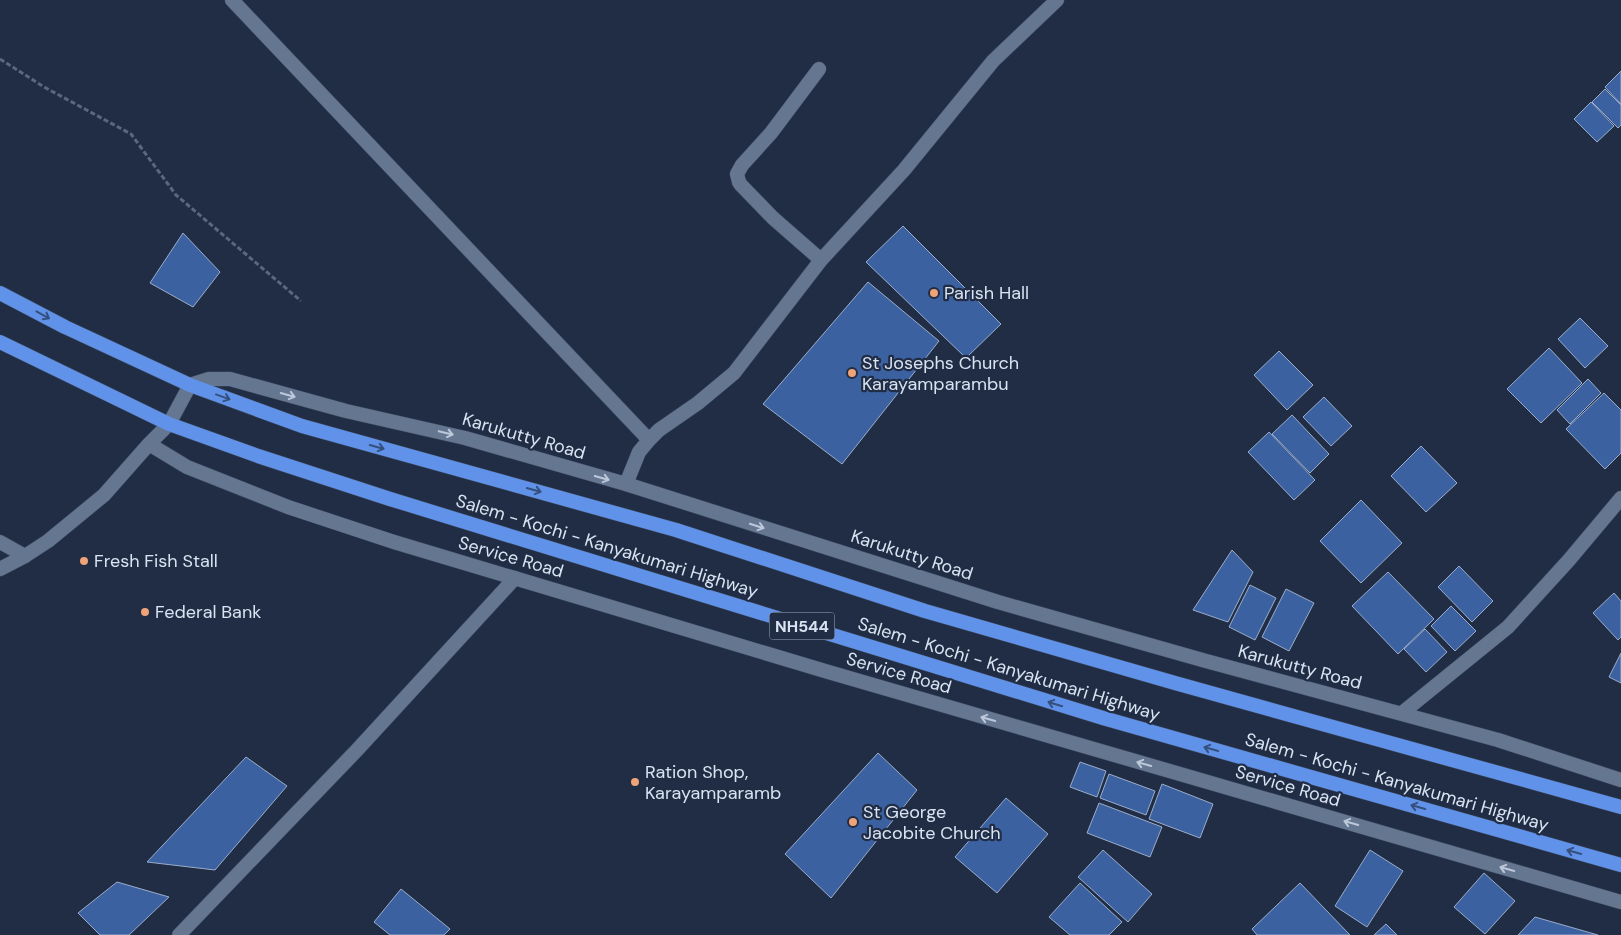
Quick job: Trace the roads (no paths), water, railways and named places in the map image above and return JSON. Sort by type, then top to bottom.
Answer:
[{"type":"highway","name":"Salem - Kochi - Kanyakumari Highway","points":[[0,293],[64,327],[190,385],[302,426],[676,530],[925,612],[1621,807]]},
{"type":"highway","name":"Salem - Kochi - Kanyakumari Highway","points":[[0,342],[169,424],[258,456],[390,499],[1103,718],[1621,865]]},
{"type":"street","points":[[232,0],[649,440]]},
{"type":"street","points":[[626,484],[639,452],[649,440],[659,430],[704,398],[734,373],[820,260],[904,170],[992,61],[1057,0]]},
{"type":"street","points":[[819,69],[771,134],[738,170],[737,178],[741,186],[773,218],[820,260]]},
{"type":"street","name":"Karukutty Road","points":[[190,385],[209,379],[230,379],[346,411],[465,438],[626,484],[998,602],[1206,661],[1498,740],[1621,780]]},
{"type":"street","points":[[0,569],[25,556],[48,540],[104,495],[169,424],[190,385]]},
{"type":"street","name":"Service Road","points":[[149,444],[187,467],[288,507],[394,542],[825,671],[1621,902]]},
{"type":"street","points":[[1402,713],[1508,627],[1569,560],[1621,498]]},
{"type":"street","points":[[0,542],[25,556]]},
{"type":"street","points":[[179,935],[357,750],[515,578]]},
{"type":"place","name":"Parish Hall","points":[[934,293]]},
{"type":"place","name":"St Josephs Church Karayamparambu","points":[[852,373]]},
{"type":"place","name":"Fresh Fish Stall","points":[[84,561]]},
{"type":"place","name":"Federal Bank","points":[[145,612]]},
{"type":"place","name":"Ration Shop, Karayamparamb","points":[[635,782]]},
{"type":"place","name":"St George Jacobite Church","points":[[853,822]]}]
